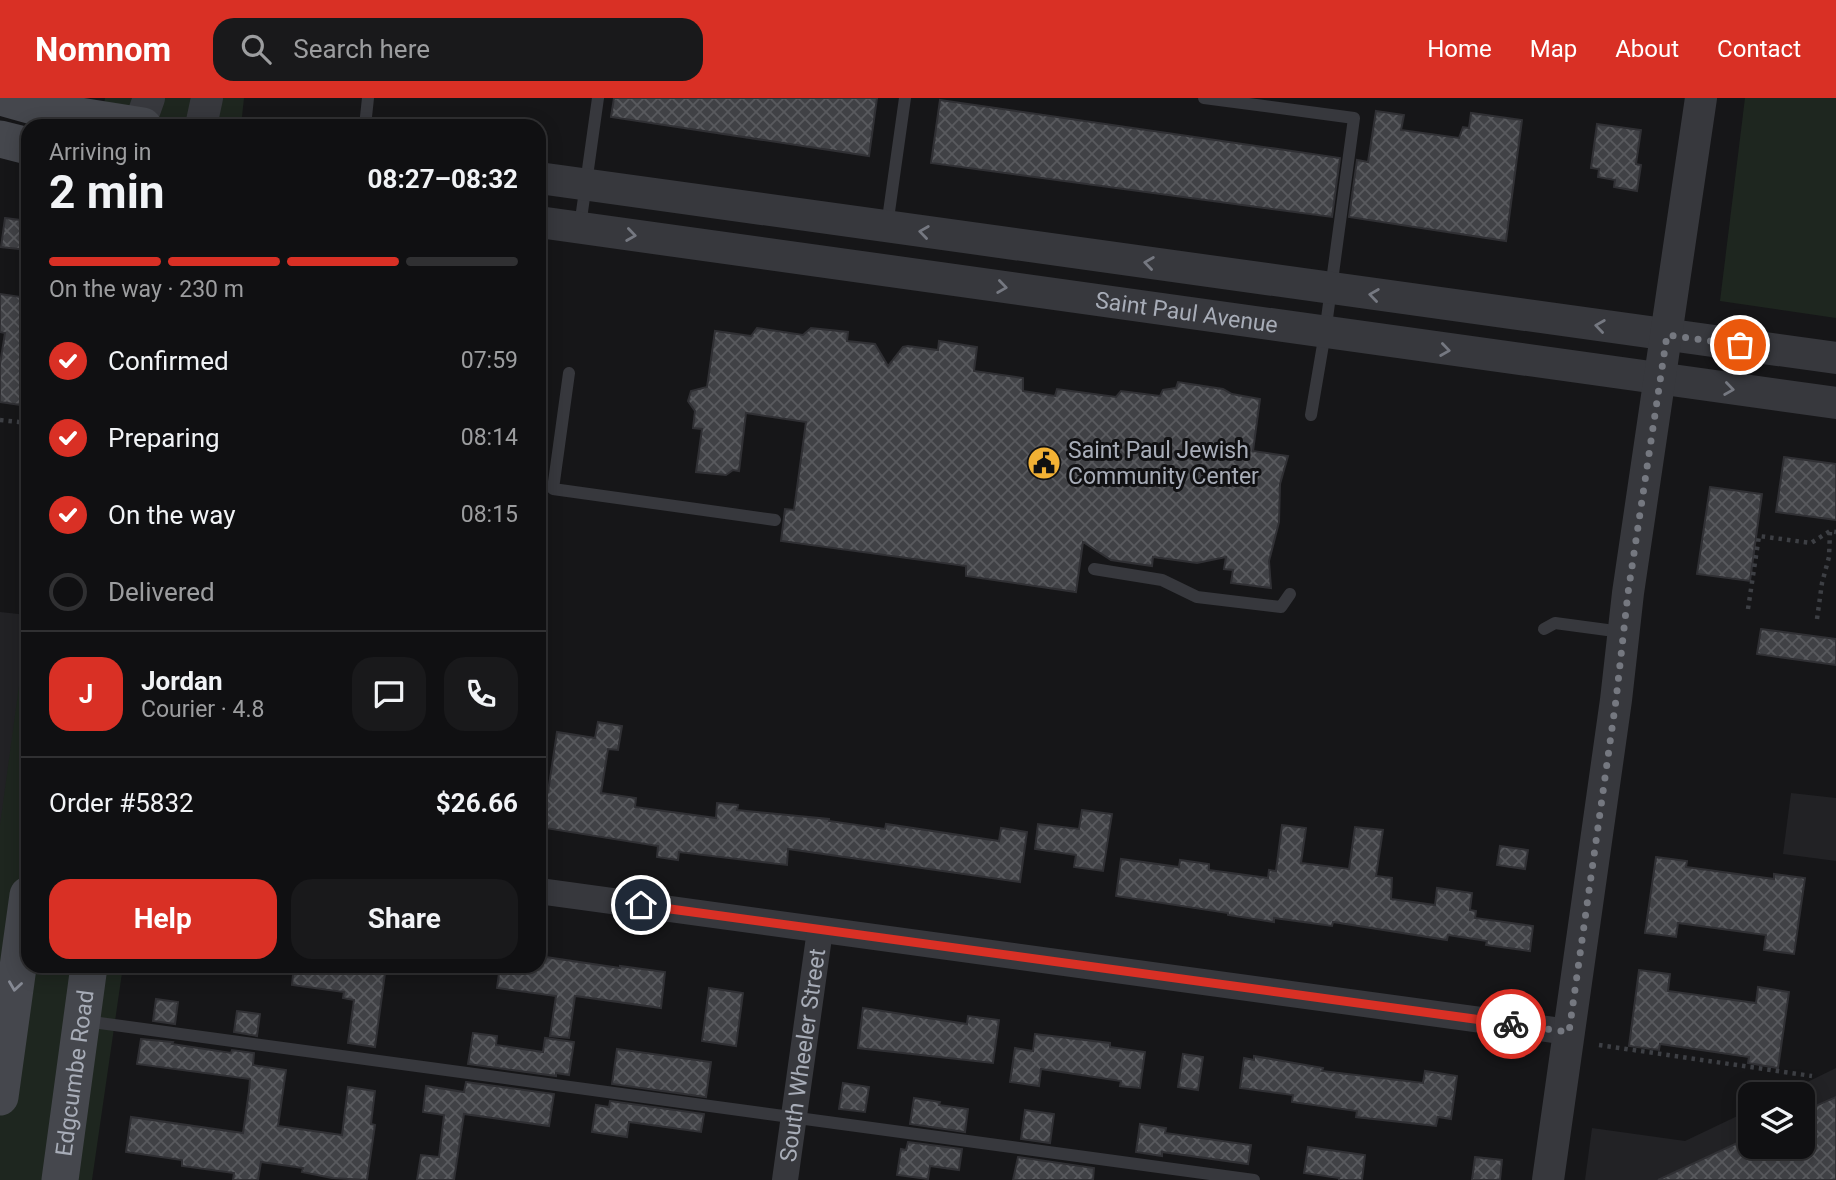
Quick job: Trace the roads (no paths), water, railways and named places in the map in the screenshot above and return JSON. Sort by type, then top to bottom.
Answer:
[{"type":"main road","points":[[4,98],[54,112],[98,119]]},
{"type":"main road","points":[[0,139],[21,144]]},
{"type":"main road","points":[[0,1097],[21,946]]},
{"type":"main road","name":"Edgcumbe Road","points":[[60,1180],[88,973]]},
{"type":"street","points":[[143,119],[149,98]]},
{"type":"street","points":[[202,119],[207,98]]},
{"type":"street","points":[[1548,1180],[1700,98]]},
{"type":"street","name":"Saint Paul Avenue","points":[[546,179],[1836,358]]},
{"type":"street","name":"Saint Paul Avenue","points":[[546,223],[1836,403]]},
{"type":"street","points":[[546,892],[1569,1032]]},
{"type":"street","name":"South Wheeler Street","points":[[785,1180],[820,930]]},
{"type":"lane","points":[[366,119],[368,98]]},
{"type":"lane","points":[[580,228],[597,98]]},
{"type":"lane","points":[[887,227],[905,98]]},
{"type":"lane","points":[[1205,98],[1354,118],[1325,333],[1311,415]]},
{"type":"lane","points":[[569,373],[553,489],[775,520]]},
{"type":"lane","points":[[1094,569],[1162,580],[1197,597],[1281,607],[1290,594]]},
{"type":"lane","points":[[1544,629],[1555,622],[1623,632]]},
{"type":"lane","points":[[81,1020],[1254,1180]]},
{"type":"place","name":"Saint Paul Jewish Community Center","points":[[1044,463]]}]
